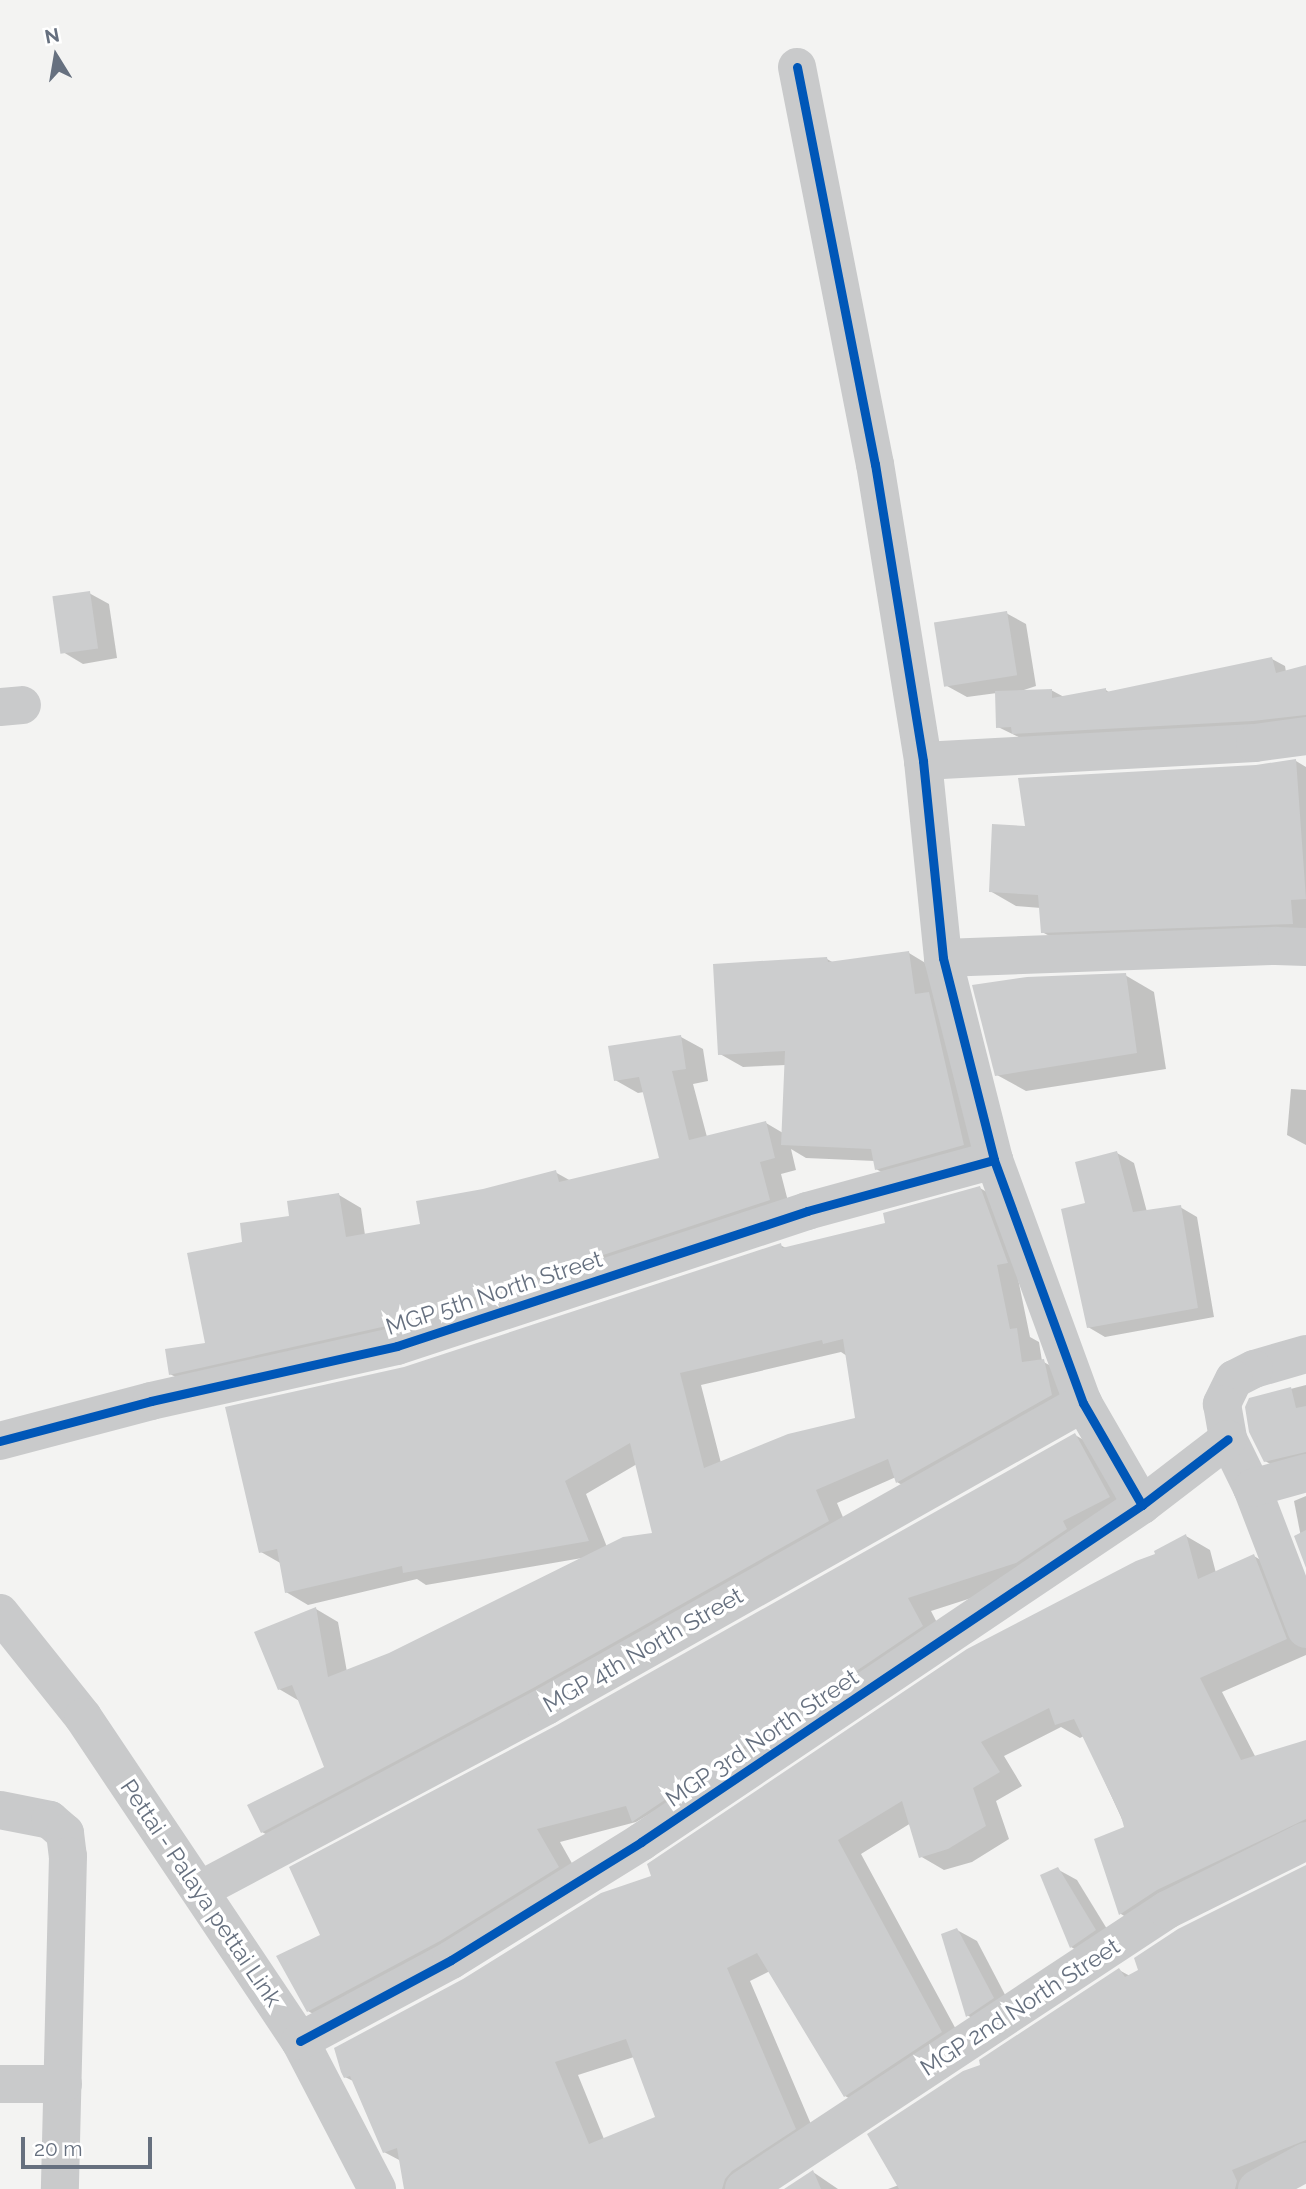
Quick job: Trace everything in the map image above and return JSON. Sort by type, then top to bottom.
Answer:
[{"type":"street","points":[[797,67],[875,464],[923,761],[943,958],[995,1160],[1083,1403],[1142,1505]]},
{"type":"street","points":[[923,761],[1255,743],[1306,736]]},
{"type":"street","points":[[943,958],[1262,946],[1306,947]]},
{"type":"street","name":"MGP 5th North Street","points":[[0,1441],[151,1401],[397,1346],[807,1212],[995,1160]]},
{"type":"street","points":[[1306,1354],[1254,1369],[1234,1379],[1222,1404],[1228,1439],[1252,1488],[1306,1629]]},
{"type":"street","name":"MGP 4th North Street","points":[[200,1890],[546,1706],[1083,1403]]},
{"type":"street","name":"MGP 3rd North Street","points":[[300,2041],[451,1960],[641,1842],[1142,1505],[1228,1439]]},
{"type":"street","points":[[1252,1488],[1306,1473]]},
{"type":"street","name":"Pettai - Palaya pettai Link","points":[[0,1613],[83,1717],[300,2041],[377,2189]]},
{"type":"street","points":[[0,1811],[50,1820],[65,1833],[68,1856],[60,2189]]},
{"type":"street","name":"MGP 2nd North Street","points":[[744,2189],[1167,1910],[1306,1841]]},
{"type":"street","points":[[0,2084],[63,2084]]},
{"type":"street","points":[[1257,2189],[1306,2162]]},
{"type":"building","points":[[90,591],[98,648],[60,654],[52,596]]},
{"type":"building","points":[[1007,611],[1017,675],[944,687],[934,623]]},
{"type":"building","points":[[1272,657],[1276,673],[1306,665],[1306,715],[1253,721],[1012,734],[1011,727],[996,728],[995,691],[1052,689],[1052,698],[1106,688],[1106,692]]},
{"type":"building","points":[[1296,759],[1306,899],[1291,900],[1293,924],[1041,933],[1038,895],[989,892],[992,824],[1025,826],[1018,778],[1256,765]]},
{"type":"building","points":[[909,951],[915,994],[929,992],[964,1145],[875,1170],[871,1149],[781,1145],[785,1051],[718,1055],[713,964],[827,957],[828,962]]},
{"type":"building","points":[[1126,973],[1137,1053],[995,1076],[972,985],[1027,977]]},
{"type":"building","points":[[681,1035],[686,1069],[672,1071],[689,1140],[766,1121],[775,1158],[760,1162],[770,1200],[391,1325],[169,1375],[165,1349],[205,1343],[187,1253],[242,1242],[240,1223],[289,1216],[287,1201],[339,1193],[346,1237],[420,1224],[416,1201],[483,1189],[556,1170],[559,1182],[659,1158],[639,1077],[614,1081],[608,1046]]},
{"type":"building","points":[[1117,1151],[1133,1212],[1181,1205],[1198,1308],[1087,1328],[1061,1209],[1085,1203],[1075,1162]]},
{"type":"building","points":[[980,1186],[1008,1263],[997,1265],[1010,1329],[1017,1328],[1022,1362],[1044,1359],[1052,1395],[896,1483],[888,1459],[816,1490],[829,1521],[535,1687],[261,1833],[247,1805],[324,1767],[292,1685],[278,1690],[254,1632],[316,1607],[328,1677],[389,1653],[623,1537],[652,1533],[630,1443],[565,1481],[589,1541],[403,1573],[402,1566],[285,1593],[277,1549],[259,1553],[225,1407],[404,1367],[781,1243],[782,1248],[885,1223],[883,1213]],"holes":[[[843,1339],[855,1418],[788,1434],[704,1468],[680,1373],[822,1340],[823,1344]]]},
{"type":"building","points":[[1291,1387],[1296,1408],[1306,1406],[1306,1452],[1264,1462],[1249,1432],[1245,1407],[1249,1398]]},
{"type":"building","points":[[1075,1433],[1110,1497],[1063,1521],[1067,1529],[1016,1563],[908,1598],[923,1626],[632,1822],[626,1806],[537,1829],[559,1867],[440,1941],[307,2012],[276,1956],[320,1935],[289,1867],[557,1725]]},
{"type":"building","points":[[1306,1530],[1306,1568],[1294,1536]]},
{"type":"building","points":[[1186,1534],[1198,1579],[1254,1554],[1287,1639],[1200,1678],[1241,1760],[1306,1740],[1306,1819],[1157,1890],[1119,1915],[1094,1839],[1124,1827],[1121,1816],[1074,1719],[1055,1725],[1049,1708],[981,1742],[1000,1772],[973,1788],[986,1826],[948,1849],[919,1858],[902,1801],[838,1840],[942,2032],[844,2097],[757,1953],[727,1968],[796,2129],[732,2171],[725,2179],[722,2189],[404,2189],[397,2148],[383,2153],[350,2076],[344,2078],[341,2072],[334,2048],[463,1979],[601,1893],[651,1876],[647,1864],[967,1649],[1136,1561],[1155,1554],[1154,1551]],"holes":[[[626,2039],[655,2117],[589,2144],[555,2062]]]},
{"type":"building","points":[[1306,1865],[1306,2140],[1232,2170],[1237,2181],[1235,2189],[899,2189],[867,2134],[963,2071],[980,2065],[979,2060],[1119,1968],[1125,1977],[1138,1970],[1134,1958],[1178,1929]]},
{"type":"building","points":[[1058,1867],[1096,1930],[1070,1948],[1040,1875]]},
{"type":"building","points":[[957,1928],[994,1998],[966,2017],[941,1934]]},
{"type":"building","points":[[813,2170],[821,2189],[784,2189]]},
{"type":"cycle path","points":[[797,67],[875,464],[923,761],[943,958],[994,1160],[1083,1403],[1142,1505]]},
{"type":"cycle path","points":[[0,1441],[151,1401],[397,1346],[807,1211],[994,1160]]},
{"type":"cycle path","points":[[300,2041],[451,1960],[641,1842],[1142,1505],[1228,1439]]}]
